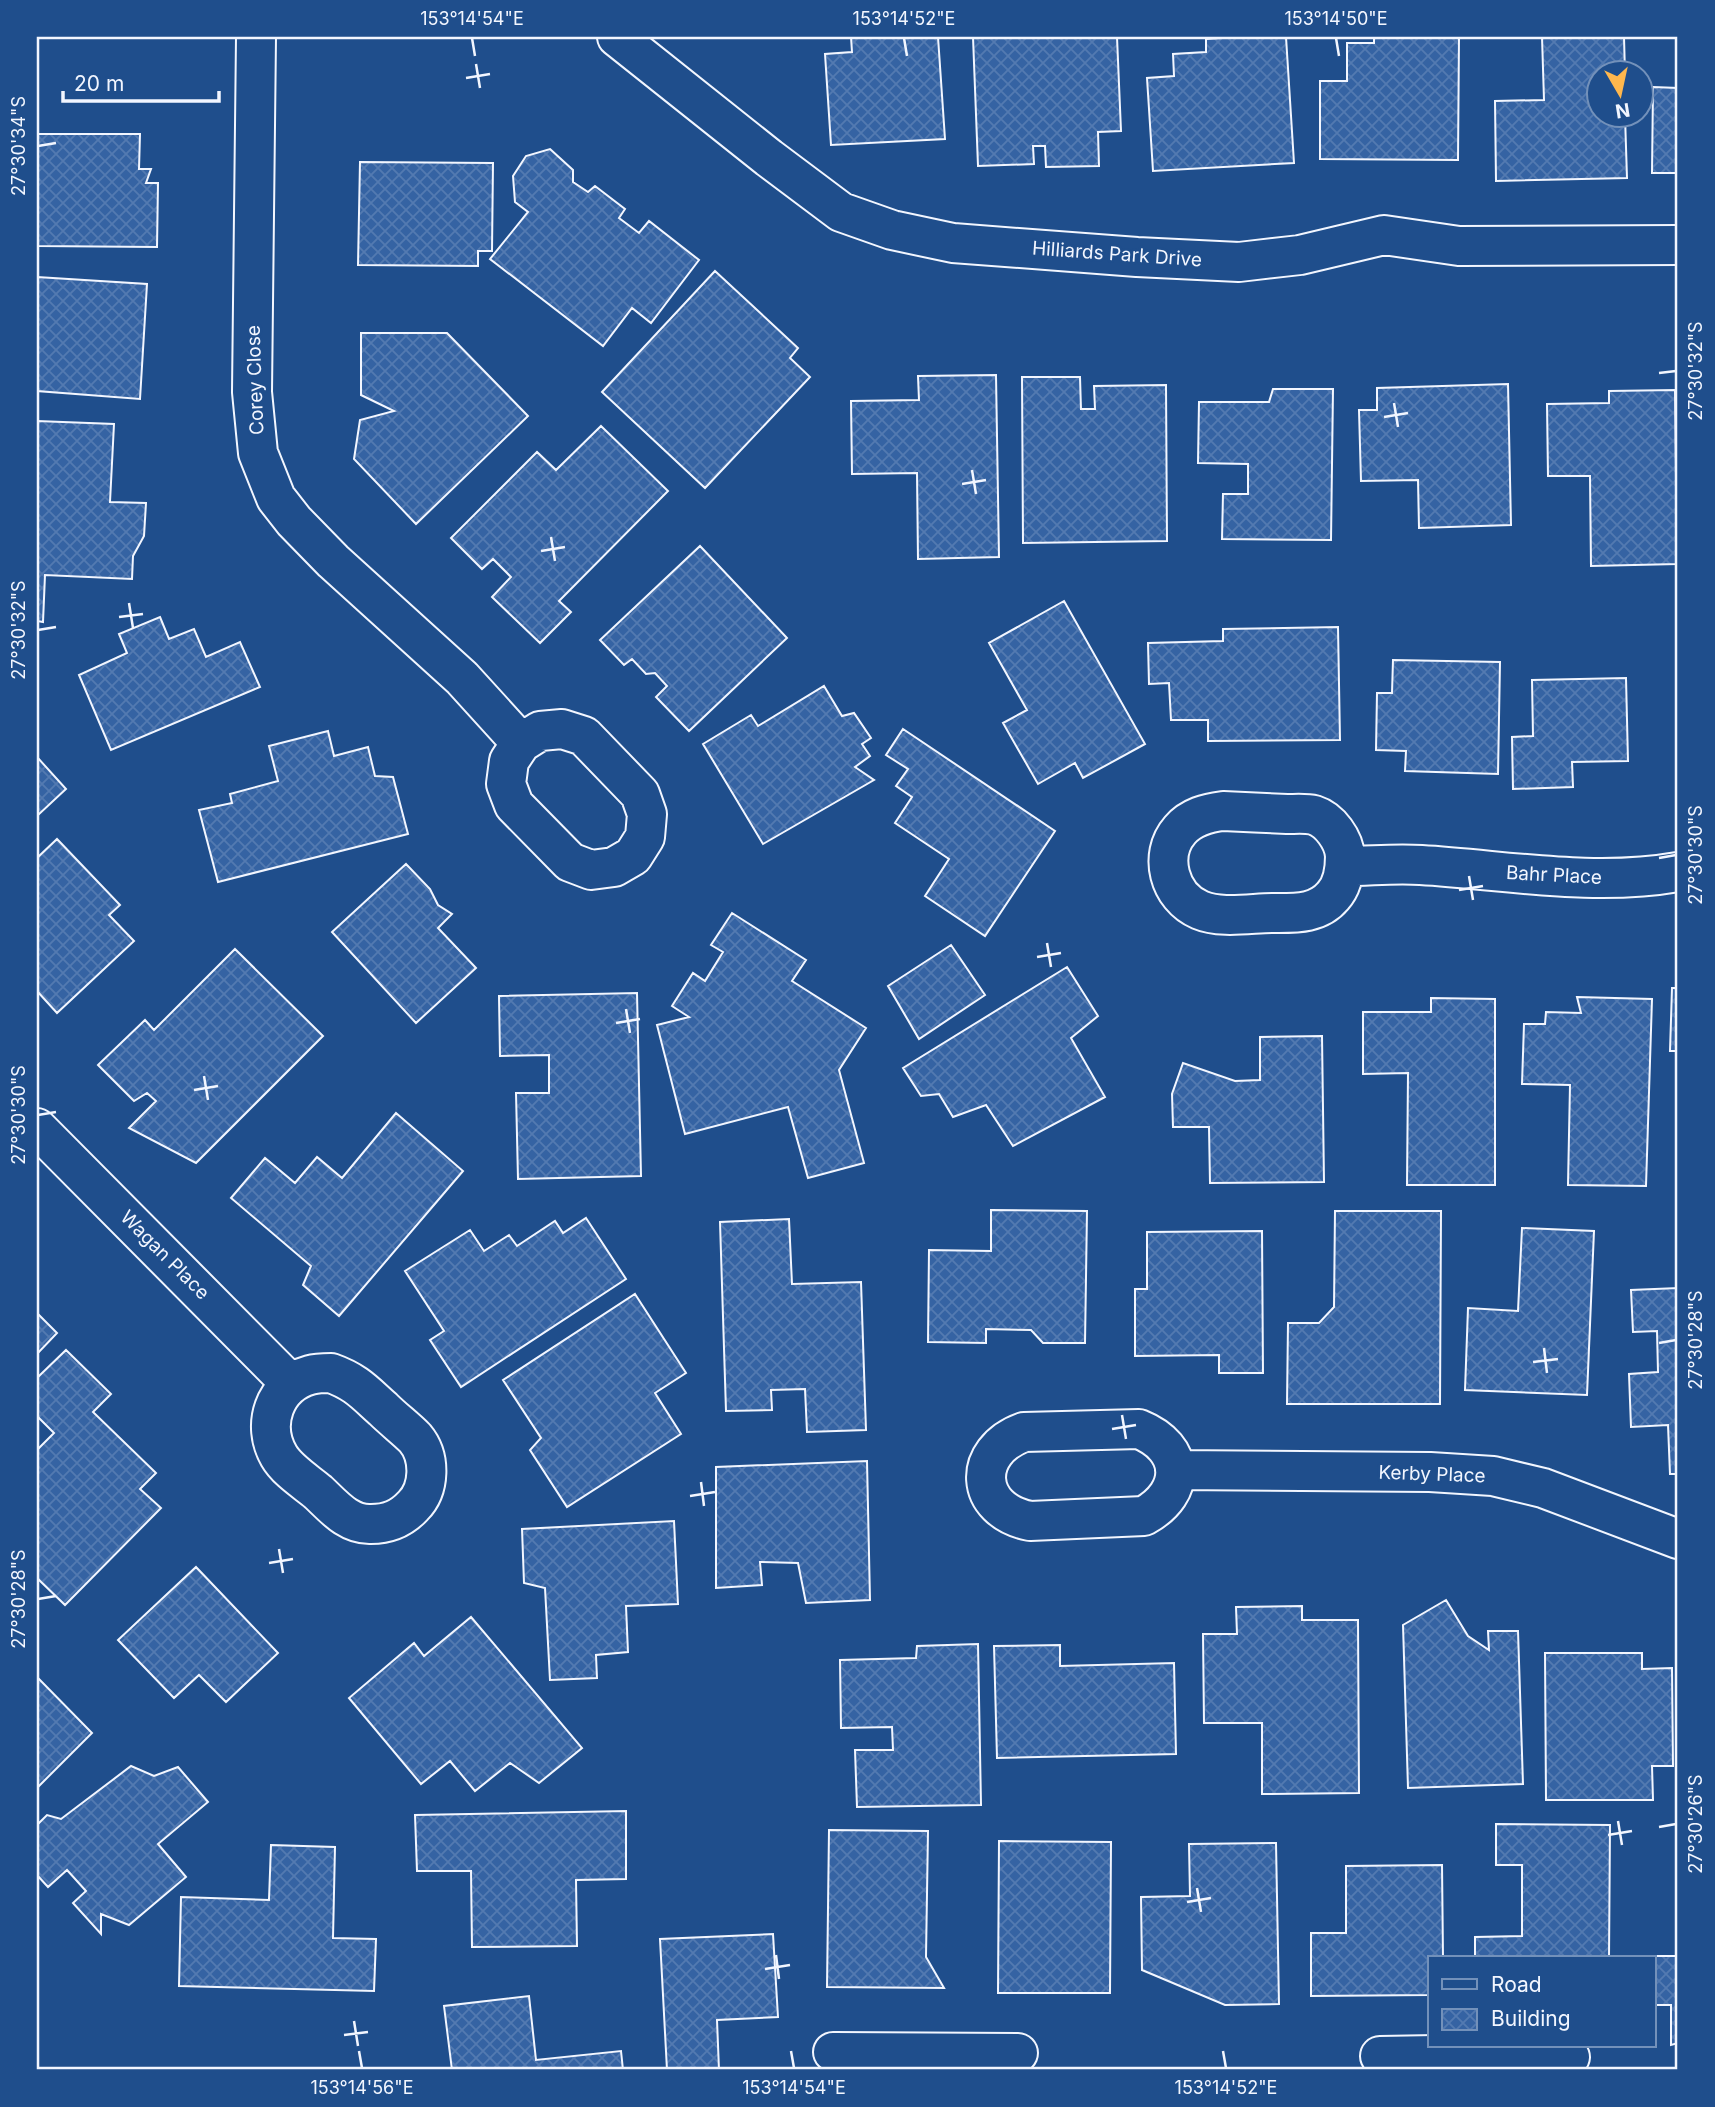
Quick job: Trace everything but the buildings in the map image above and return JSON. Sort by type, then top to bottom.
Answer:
[{"type":"street","name":"Corey Close","points":[[256,37],[252,392],[258,453],[276,498],[295,522],[333,561],[462,678],[521,743]]},
{"type":"street","name":"Hilliards Park Drive","points":[[617,37],[841,212],[892,230],[953,243],[1240,262],[1300,255],[1384,234],[1459,246],[1678,245]]},
{"type":"street","name":"Bahr Place","points":[[1345,866],[1417,864],[1564,878],[1644,878],[1678,872]]},
{"type":"street","name":"Wagan Place","points":[[37,1128],[291,1384]]},
{"type":"street","name":"Kerby Place","points":[[1175,1471],[1430,1472],[1493,1476],[1543,1488],[1678,1539]]},
{"type":"street","points":[[833,2052],[938,2062],[1018,2053]]},
{"type":"street","points":[[1380,2056],[1490,2062],[1570,2057]]}]
